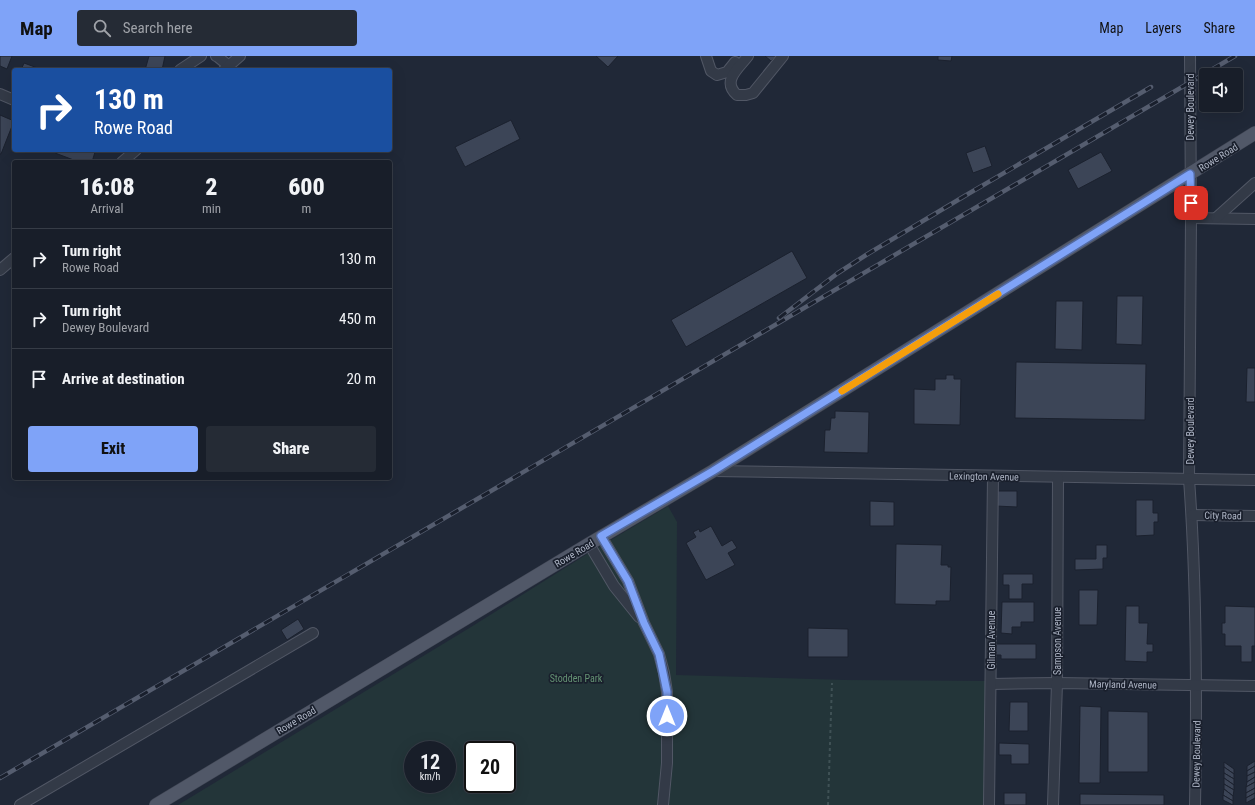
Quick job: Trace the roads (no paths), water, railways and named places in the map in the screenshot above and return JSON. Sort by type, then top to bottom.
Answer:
[{"type":"main road","name":"Rowe Road","points":[[156,805],[601,536],[713,471],[1255,133]]},
{"type":"street","points":[[183,68],[201,56]]},
{"type":"street","points":[[216,56],[226,68],[240,56]]},
{"type":"street","points":[[706,56],[710,71],[717,75],[728,75],[748,56]]},
{"type":"street","points":[[740,56],[728,75],[726,87],[737,95],[753,93],[783,56]]},
{"type":"street","name":"Dewey Boulevard","points":[[1190,56],[1190,479],[1197,685],[1196,805]]},
{"type":"street","points":[[0,94],[12,99]]},
{"type":"street","points":[[124,160],[133,152]]},
{"type":"street","points":[[1216,218],[1255,183]]},
{"type":"street","points":[[1191,218],[1255,219]]},
{"type":"street","points":[[0,270],[12,260]]},
{"type":"street","name":"Lexington Avenue","points":[[713,471],[1058,478],[1255,480]]},
{"type":"street","name":"Gilman Avenue","points":[[989,805],[993,476]]},
{"type":"street","name":"Sampson Avenue","points":[[1053,805],[1057,683],[1058,478]]},
{"type":"street","name":"City Road","points":[[1192,515],[1255,516]]},
{"type":"street","points":[[601,536],[628,581],[644,623],[659,654],[667,692],[667,763],[663,805]]},
{"type":"street","points":[[589,544],[614,586],[644,623]]},
{"type":"street","points":[[20,805],[314,633]]},
{"type":"street","name":"Maryland Avenue","points":[[991,684],[1057,683],[1255,686]]},
{"type":"railway","points":[[0,778],[1235,56]]},
{"type":"railway","points":[[779,318],[838,273],[866,255],[1151,87]]},
{"type":"park label","name":"Stodden Park","points":[[576,678]]}]
